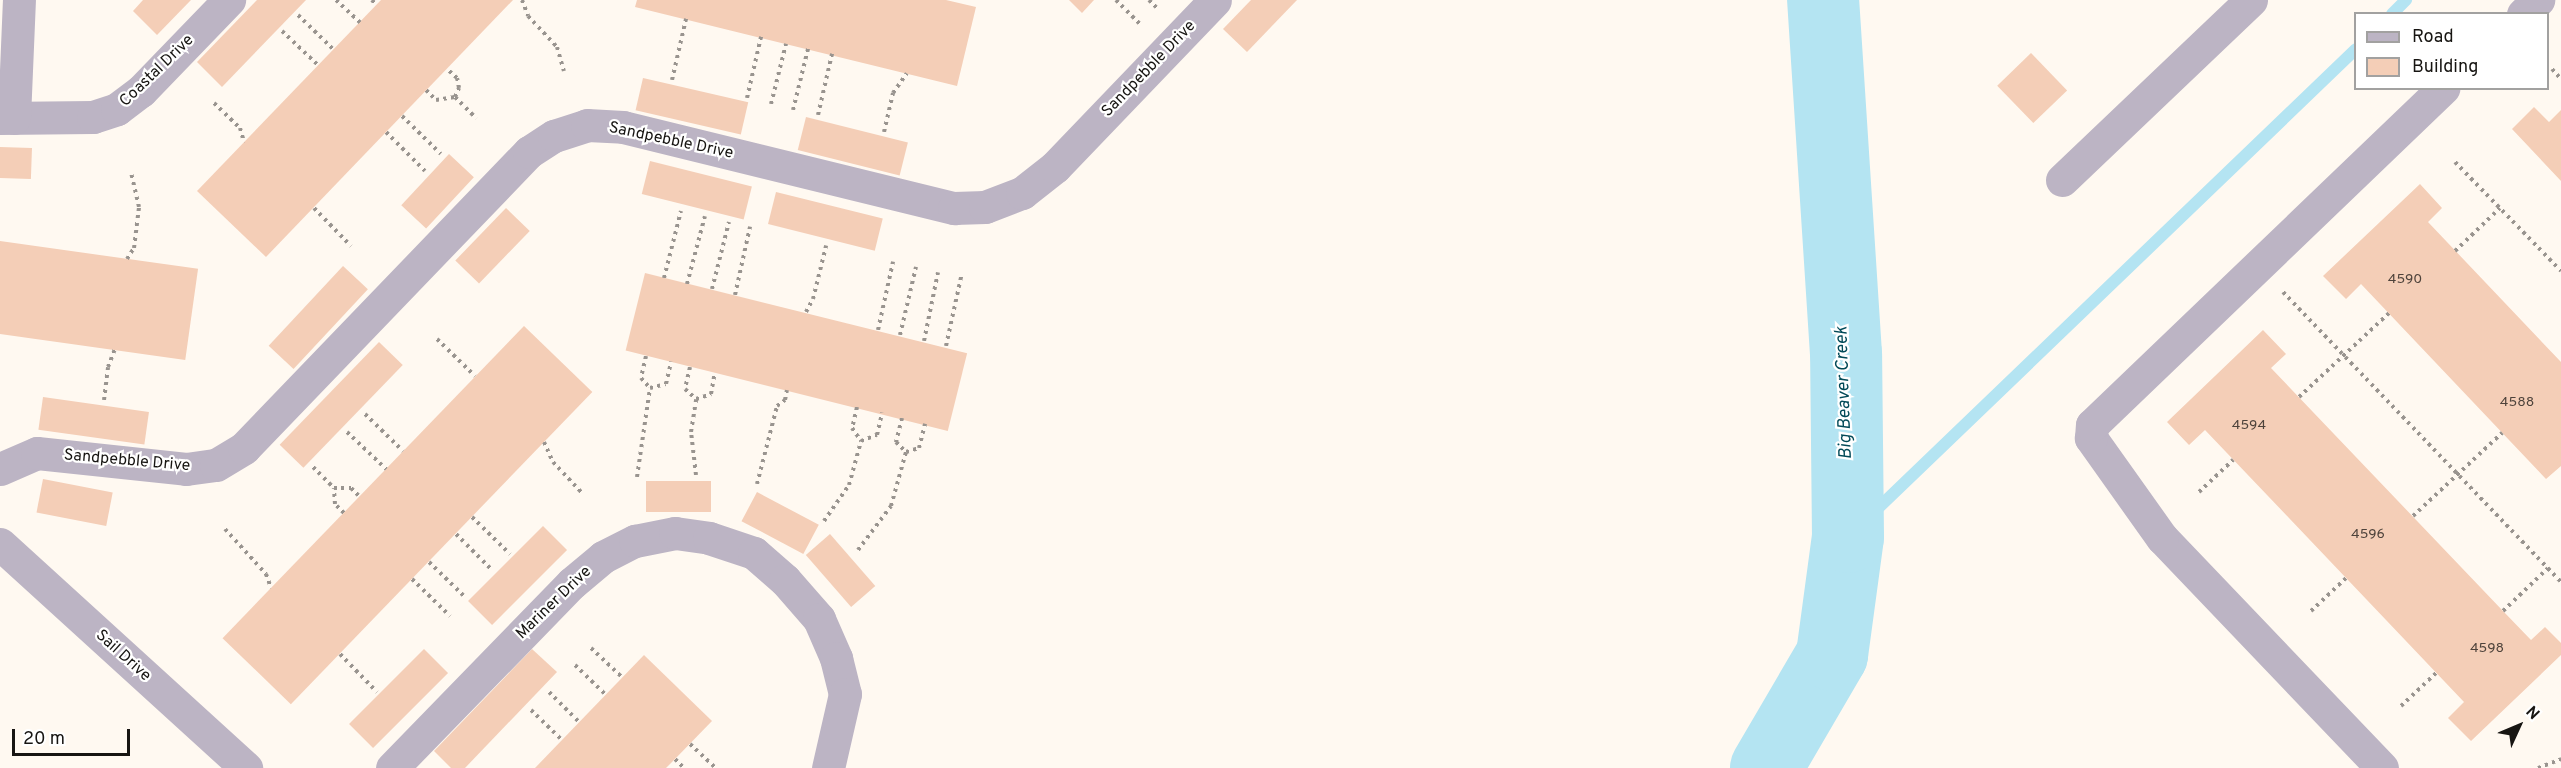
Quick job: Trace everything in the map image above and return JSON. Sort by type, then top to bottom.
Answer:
[{"type":"street","points":[[7,118],[19,0]]},
{"type":"street","name":"Coastal Drive","points":[[7,118],[93,117],[117,109],[141,91],[229,0]]},
{"type":"street","name":"Sandpebble Drive","points":[[0,469],[38,453],[186,469],[216,465],[244,448],[529,152],[554,136],[587,125],[623,127],[954,208],[985,207],[1022,193],[1055,167],[1215,0]]},
{"type":"street","points":[[2062,180],[2251,0]]},
{"type":"street","points":[[2525,12],[2538,0]]},
{"type":"street","points":[[2382,768],[2162,538],[2091,438],[2092,425],[2442,90]]},
{"type":"street","name":"Mariner Drive","points":[[392,768],[572,583],[614,551],[635,541],[675,533],[709,537],[754,553],[785,580],[819,619],[841,676],[845,694],[828,768]]},
{"type":"street","name":"Sail Drive","points":[[0,544],[246,768]]},
{"type":"path","points":[[336,0],[360,22]]},
{"type":"path","points":[[372,0],[376,5]]},
{"type":"path","points":[[522,0],[528,15],[557,47],[564,71]]},
{"type":"path","points":[[1116,0],[1144,27]]},
{"type":"path","points":[[298,15],[334,50]]},
{"type":"path","points":[[672,80],[686,19]]},
{"type":"path","points":[[282,31],[318,65]]},
{"type":"path","points":[[747,98],[761,37]]},
{"type":"path","points":[[771,104],[786,44]]},
{"type":"path","points":[[793,110],[808,49]]},
{"type":"path","points":[[818,116],[832,54]]},
{"type":"path","points":[[447,69],[457,78],[459,88],[455,97]]},
{"type":"path","points":[[2552,69],[2561,79]]},
{"type":"path","points":[[884,132],[893,93],[907,73]]},
{"type":"path","points":[[426,90],[436,100],[455,97]]},
{"type":"path","points":[[455,97],[477,118]]},
{"type":"path","points":[[214,102],[240,128],[244,142]]},
{"type":"path","points":[[402,116],[441,154]]},
{"type":"path","points":[[386,132],[425,171]]},
{"type":"path","points":[[2455,162],[2561,271]]},
{"type":"path","points":[[127,259],[134,248],[139,207],[131,173]]},
{"type":"path","points":[[314,208],[351,246]]},
{"type":"path","points":[[2455,251],[2500,208]]},
{"type":"path","points":[[664,278],[681,211]]},
{"type":"path","points":[[687,284],[705,216]]},
{"type":"path","points":[[712,289],[729,222]]},
{"type":"path","points":[[735,295],[750,227]]},
{"type":"path","points":[[806,312],[813,299],[826,246]]},
{"type":"path","points":[[878,330],[893,262]]},
{"type":"path","points":[[900,335],[916,267]]},
{"type":"path","points":[[924,341],[938,272]]},
{"type":"path","points":[[946,346],[961,277]]},
{"type":"path","points":[[2278,287],[2561,582]]},
{"type":"path","points":[[2299,397],[2389,314]]},
{"type":"path","points":[[437,339],[475,376]]},
{"type":"path","points":[[104,400],[108,367],[115,349]]},
{"type":"path","points":[[646,356],[641,378],[650,388]]},
{"type":"path","points":[[650,388],[666,384],[671,362]]},
{"type":"path","points":[[690,367],[685,389],[696,399]]},
{"type":"path","points":[[696,399],[711,394],[715,372]]},
{"type":"path","points":[[637,477],[650,388]]},
{"type":"path","points":[[757,484],[777,406],[785,400],[787,390]]},
{"type":"path","points":[[696,399],[691,432],[696,475]]},
{"type":"path","points":[[824,521],[849,485],[861,441],[852,428],[857,407]]},
{"type":"path","points":[[861,441],[877,435],[882,413]]},
{"type":"path","points":[[365,414],[403,451]]},
{"type":"path","points":[[902,418],[896,442],[906,452]]},
{"type":"path","points":[[906,452],[919,448],[925,424]]},
{"type":"path","points":[[347,432],[386,469]]},
{"type":"path","points":[[2413,516],[2502,433]]},
{"type":"path","points":[[544,442],[553,462],[583,494]]},
{"type":"path","points":[[858,550],[891,506],[906,452]]},
{"type":"path","points":[[2199,492],[2233,460]]},
{"type":"path","points":[[313,468],[334,488],[351,488],[359,496]]},
{"type":"path","points":[[334,488],[332,496],[344,513]]},
{"type":"path","points":[[472,516],[510,554]]},
{"type":"path","points":[[225,529],[266,574],[271,588]]},
{"type":"path","points":[[456,534],[493,571]]},
{"type":"path","points":[[429,562],[466,598]]},
{"type":"path","points":[[2503,611],[2547,568]]},
{"type":"path","points":[[2311,611],[2346,578]]},
{"type":"path","points":[[412,579],[450,616]]},
{"type":"path","points":[[591,648],[622,678]]},
{"type":"path","points":[[340,654],[377,692]]},
{"type":"path","points":[[575,664],[606,695]]},
{"type":"path","points":[[2401,706],[2436,673]]},
{"type":"path","points":[[549,692],[579,722]]},
{"type":"path","points":[[531,710],[562,740]]},
{"type":"path","points":[[690,744],[716,768]]},
{"type":"path","points":[[675,759],[684,768]]},
{"type":"path","points":[[2538,768],[2561,759]]},
{"type":"building","points":[[143,0],[191,0],[157,35],[133,11]]},
{"type":"building","points":[[257,0],[306,0],[222,87],[197,62]]},
{"type":"building","points":[[381,0],[513,0],[266,257],[197,191]]},
{"type":"building","points":[[637,0],[946,0],[976,7],[957,86],[635,7]]},
{"type":"building","points":[[1069,0],[1094,0],[1082,13]]},
{"type":"building","points":[[1251,0],[1297,0],[1247,52],[1223,29]]},
{"type":"building","points":[[2031,53],[2067,90],[2033,123],[1997,86]]},
{"type":"building","points":[[643,78],[748,102],[741,134],[636,110]]},
{"type":"building","points":[[2534,107],[2549,122],[2561,110],[2561,181],[2512,129]]},
{"type":"building","points":[[806,117],[908,142],[900,175],[798,150]]},
{"type":"building","points":[[0,147],[32,148],[31,179],[0,178]]},
{"type":"building","points":[[449,154],[474,177],[426,228],[401,205]]},
{"type":"building","points":[[650,161],[752,186],[744,219],[642,194]]},
{"type":"building","points":[[2420,184],[2442,208],[2428,222],[2561,362],[2561,466],[2546,479],[2361,284],[2346,299],[2323,276]]},
{"type":"building","points":[[776,192],[883,219],[875,251],[768,224]]},
{"type":"building","points":[[506,208],[530,231],[479,283],[455,261]]},
{"type":"building","points":[[0,241],[198,269],[185,360],[0,334]]},
{"type":"building","points":[[343,266],[368,289],[294,369],[269,346]]},
{"type":"building","points":[[645,273],[967,353],[948,431],[626,351]]},
{"type":"building","points":[[524,326],[592,392],[291,704],[223,638]]},
{"type":"building","points":[[2263,330],[2286,354],[2271,368],[2531,640],[2545,627],[2561,643],[2561,655],[2471,741],[2448,718],[2464,702],[2289,518],[2205,430],[2189,445],[2167,422]]},
{"type":"building","points":[[379,342],[403,365],[303,468],[280,445]]},
{"type":"building","points":[[43,397],[149,412],[144,445],[38,430]]},
{"type":"building","points":[[43,479],[113,493],[106,526],[37,512]]},
{"type":"building","points":[[646,481],[711,481],[711,512],[646,512]]},
{"type":"building","points":[[757,492],[819,525],[803,554],[742,521]]},
{"type":"building","points":[[543,526],[567,550],[492,625],[468,601]]},
{"type":"building","points":[[830,534],[875,586],[851,607],[806,555]]},
{"type":"building","points":[[424,649],[448,673],[373,748],[349,724]]},
{"type":"building","points":[[532,649],[557,672],[465,768],[451,768],[434,751]]},
{"type":"building","points":[[644,655],[712,721],[666,768],[535,768]]},
{"type":"waterway","name":"Big Beaver Creek","points":[[1766,768],[1832,655],[1848,537],[1846,354],[1823,0]]},
{"type":"waterway","points":[[2394,12],[2406,0]]},
{"type":"waterway","points":[[1848,537],[2354,51]]}]
